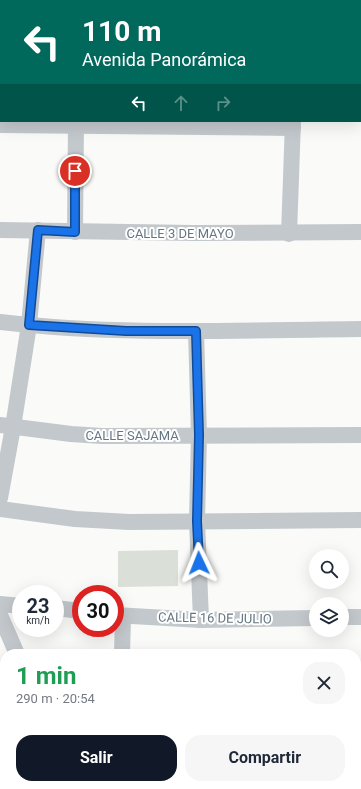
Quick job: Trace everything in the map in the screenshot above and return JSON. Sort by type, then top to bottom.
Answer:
[{"type":"street","points":[[75,232],[76,123]]},
{"type":"street","points":[[0,125],[76,123],[293,124],[289,234]]},
{"type":"street","name":"CALLE 3 DE MAYO","points":[[0,230],[289,234],[361,232]]},
{"type":"street","points":[[0,498],[7,426],[29,325],[38,230]]},
{"type":"street","points":[[0,322],[126,331],[361,329]]},
{"type":"street","points":[[196,331],[199,435],[197,521],[202,620]]},
{"type":"street","name":"CALLE SAJAMA","points":[[7,426],[71,434],[102,436],[361,435]]},
{"type":"street","points":[[0,509],[75,519],[129,522],[361,520]]},
{"type":"street","points":[[0,604],[12,605]]},
{"type":"street","points":[[0,615],[15,649]]},
{"type":"street","name":"CALLE 16 DE JULIO","points":[[124,616],[202,620],[309,618]]},
{"type":"street","points":[[349,617],[361,617]]},
{"type":"street","points":[[121,637],[122,649]]},
{"type":"shaded area","points":[[178,550],[178,586],[124,587],[124,585],[118,585],[118,551]]},
{"type":"route","points":[[75,171],[75,232],[38,230],[29,325],[126,331],[196,331],[199,435],[197,521],[199,563]]}]
